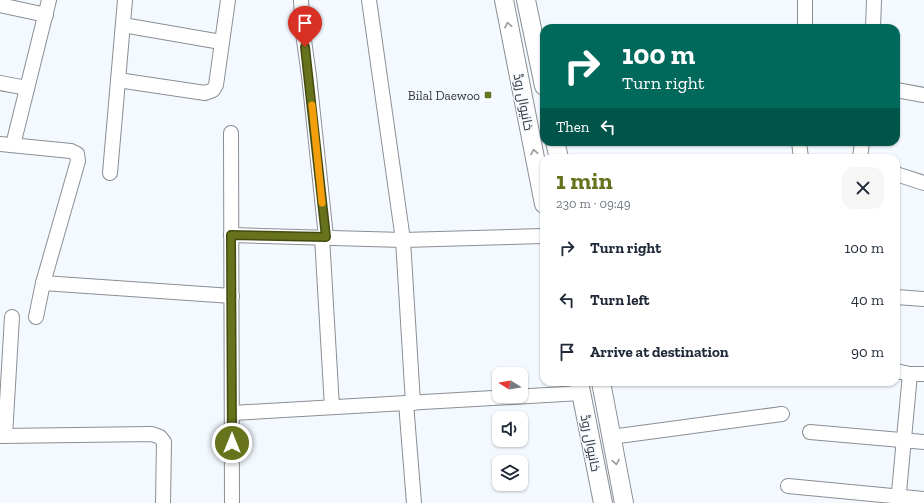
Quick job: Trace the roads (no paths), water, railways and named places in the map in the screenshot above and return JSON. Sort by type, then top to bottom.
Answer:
[{"type":"main road","name":"خانیوال روڈ","points":[[504,0],[540,184]]},
{"type":"main road","name":"خانیوال روڈ","points":[[526,0],[540,67]]},
{"type":"main road","name":"خانیوال روڈ","points":[[602,386],[624,503]]},
{"type":"main road","name":"خانیوال روڈ","points":[[580,388],[603,503]]},
{"type":"street","points":[[36,317],[43,283],[78,161],[77,154],[71,151],[6,144],[27,88],[49,0]]},
{"type":"street","points":[[110,172],[125,0]]},
{"type":"street","points":[[118,80],[205,93],[213,90],[216,85],[228,0]]},
{"type":"street","points":[[301,0],[324,237],[332,407]]},
{"type":"street","points":[[369,0],[403,240],[414,503]]},
{"type":"street","points":[[805,0],[805,24]]},
{"type":"street","points":[[873,24],[874,0]]},
{"type":"street","points":[[0,5],[46,15]]},
{"type":"street","points":[[122,25],[221,42]]},
{"type":"street","points":[[0,83],[27,88]]},
{"type":"street","points":[[900,91],[924,95]]},
{"type":"street","points":[[231,133],[232,503]]},
{"type":"street","points":[[900,175],[924,183]]},
{"type":"street","points":[[231,235],[403,240],[540,236]]},
{"type":"street","points":[[43,283],[232,296]]},
{"type":"street","points":[[900,297],[924,299]]},
{"type":"street","points":[[12,317],[3,436],[152,434],[160,437],[164,442],[163,503]]},
{"type":"street","points":[[899,500],[904,441],[917,374],[900,371]]},
{"type":"street","points":[[232,413],[410,403],[580,388]]},
{"type":"street","points":[[611,437],[782,414]]},
{"type":"street","points":[[810,432],[924,442]]},
{"type":"street","points":[[788,486],[899,500],[924,500]]},
{"type":"place","name":"Bilal Daewoo","points":[[488,95]]}]
